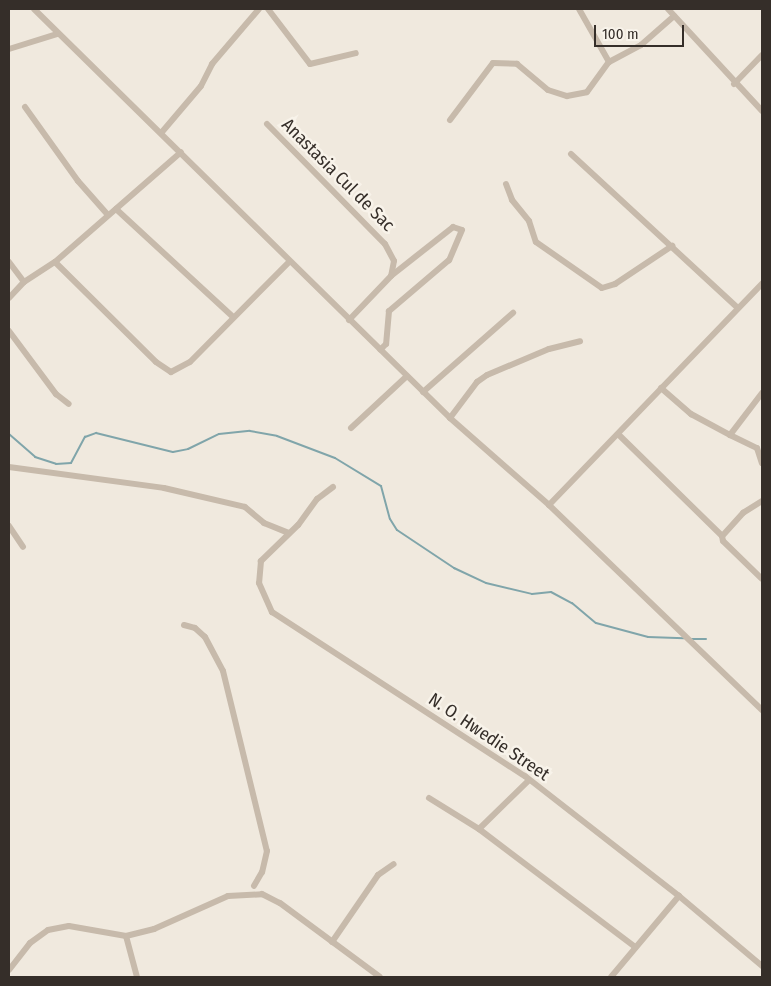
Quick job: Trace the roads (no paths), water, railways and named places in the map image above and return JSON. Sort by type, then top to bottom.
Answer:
[{"type":"street","points":[[34,9],[57,34],[162,132],[289,262],[450,418],[549,505],[762,710]]},
{"type":"street","points":[[162,132],[200,86],[212,64],[259,9]]},
{"type":"street","points":[[268,9],[310,64],[356,53]]},
{"type":"street","points":[[579,9],[610,62]]},
{"type":"street","points":[[668,9],[734,84],[762,111]]},
{"type":"street","points":[[450,120],[492,63],[518,64],[548,90],[567,96],[587,92],[610,62],[641,45],[674,16]]},
{"type":"street","points":[[9,49],[57,34]]},
{"type":"street","points":[[734,84],[762,55]]},
{"type":"street","points":[[25,107],[78,181],[108,216]]},
{"type":"street","name":"Anastasia Cul de Sac","points":[[267,124],[385,244],[394,261],[391,276]]},
{"type":"street","points":[[9,298],[24,282],[55,262],[181,152]]},
{"type":"street","points":[[571,154],[738,308]]},
{"type":"street","points":[[506,184],[512,200],[529,221],[536,242],[602,288],[615,284],[672,246]]},
{"type":"street","points":[[116,209],[233,317]]},
{"type":"street","points":[[349,320],[391,276],[453,228],[462,230],[449,260],[389,312],[386,344],[380,350]]},
{"type":"street","points":[[9,262],[24,282]]},
{"type":"street","points":[[55,262],[156,362],[171,372],[190,362],[289,262]]},
{"type":"street","points":[[549,505],[620,435],[661,388],[762,284]]},
{"type":"street","points":[[423,392],[513,313]]},
{"type":"street","points":[[9,332],[56,394],[69,404]]},
{"type":"street","points":[[450,418],[477,382],[487,375],[550,349],[580,341]]},
{"type":"street","points":[[351,428],[407,376]]},
{"type":"street","points":[[661,388],[692,414],[757,448],[762,463]]},
{"type":"street","points":[[730,434],[762,392]]},
{"type":"street","points":[[620,435],[722,536],[723,541],[762,578]]},
{"type":"street","points":[[9,467],[164,488],[245,507],[264,523],[288,533]]},
{"type":"street","name":"N. O. Hwedie Street","points":[[333,487],[318,499],[298,525],[261,561],[258,569],[259,583],[272,612],[529,780],[679,896],[762,966]]},
{"type":"street","points":[[722,536],[743,512],[762,501]]},
{"type":"street","points":[[9,526],[23,547]]},
{"type":"street","points":[[184,625],[195,628],[205,637],[223,671],[267,851],[262,872],[254,886]]},
{"type":"street","points":[[479,828],[529,780]]},
{"type":"street","points":[[429,798],[479,828],[635,947]]},
{"type":"street","points":[[332,942],[378,875],[394,864]]},
{"type":"street","points":[[9,970],[30,943],[48,930],[69,926],[126,936],[154,929],[228,896],[262,894],[280,903],[380,977]]},
{"type":"street","points":[[611,977],[679,896]]},
{"type":"street","points":[[126,936],[137,977]]},
{"type":"waterway","points":[[9,434],[35,457],[56,464],[71,463],[85,437],[96,433],[173,452],[188,449],[219,434],[250,431],[277,436],[335,458],[381,486],[390,519],[397,530],[454,568],[486,583],[532,594],[551,592],[572,603],[596,623],[648,637],[684,638]]},
{"type":"waterway","points":[[691,639],[706,639]]}]
